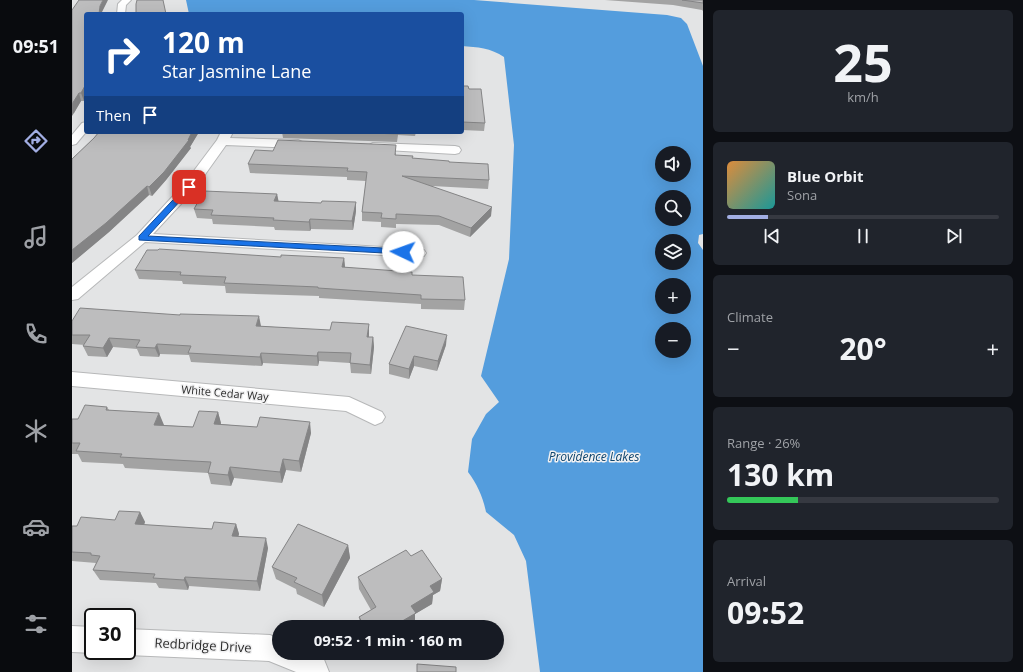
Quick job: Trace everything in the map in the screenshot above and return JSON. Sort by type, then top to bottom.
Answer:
[{"type":"street","points":[[121,12],[122,4],[127,0]]},
{"type":"street","points":[[72,142],[84,127]]},
{"type":"street","points":[[72,295],[142,238],[189,187],[225,136],[308,144]]},
{"type":"street","points":[[362,146],[455,150]]},
{"type":"street","points":[[142,238],[419,253]]},
{"type":"street","name":"White Cedar Way","points":[[72,379],[350,404],[375,417]]},
{"type":"street","points":[[72,639],[84,640]]},
{"type":"street","name":"Redbridge Drive","points":[[136,642],[272,649]]},
{"type":"street","name":"Redbridge Drive","points":[[299,660],[314,666],[316,672]]},
{"type":"water","name":"Providence Lakes","points":[[186,0],[474,0],[667,15],[681,18],[687,24],[703,66],[703,234],[699,235],[698,243],[703,250],[703,672],[540,672],[526,561],[514,535],[486,512],[479,491],[468,472],[472,439],[486,414],[499,402],[481,376],[509,259],[514,145],[504,57],[489,50],[464,46],[464,12],[189,12]]},
{"type":"building","points":[[79,0],[103,0],[99,12],[84,12],[84,88],[72,104],[72,10]]},
{"type":"building","points":[[137,0],[163,0],[166,12],[136,12]]},
{"type":"building","points":[[682,0],[703,0],[703,3]]},
{"type":"building","points":[[464,86],[468,86],[469,89],[481,89],[485,123],[464,122]]},
{"type":"building","points":[[97,134],[191,134],[189,140],[164,172],[149,187],[147,186],[106,223],[72,250],[72,159]]},
{"type":"building","points":[[278,140],[396,145],[395,155],[413,156],[412,158],[449,162],[488,164],[489,180],[402,176],[492,207],[471,228],[439,216],[396,214],[396,219],[381,218],[382,213],[362,212],[367,172],[347,171],[348,168],[248,164],[255,150],[273,151]]},
{"type":"building","points":[[204,191],[277,194],[274,201],[321,203],[322,201],[356,202],[352,221],[310,219],[309,222],[273,220],[274,218],[211,215],[213,210],[194,209]]},
{"type":"building","points":[[159,249],[281,257],[281,255],[344,258],[342,267],[412,272],[412,275],[463,277],[465,300],[421,299],[421,295],[318,287],[224,283],[226,277],[180,275],[181,272],[135,270],[147,250]]},
{"type":"building","points":[[80,308],[180,315],[259,316],[256,326],[330,330],[332,322],[369,324],[367,337],[373,337],[370,365],[350,363],[351,353],[318,352],[317,356],[261,353],[260,357],[188,353],[191,346],[157,344],[155,348],[136,347],[140,340],[109,338],[103,348],[83,346],[90,335],[72,335],[72,321]]},
{"type":"building","points":[[406,326],[447,335],[438,361],[414,356],[409,369],[389,364]]},
{"type":"building","points":[[85,405],[107,407],[106,410],[159,413],[154,425],[193,427],[199,411],[218,412],[214,424],[257,427],[260,417],[310,422],[299,461],[283,459],[280,472],[230,467],[228,475],[208,473],[211,462],[120,457],[122,454],[76,451],[80,443],[72,443],[72,419],[78,419]]},
{"type":"building","points":[[119,511],[140,512],[135,524],[212,529],[214,522],[236,524],[232,536],[266,538],[257,581],[185,577],[184,580],[153,578],[155,574],[93,570],[100,556],[91,555],[91,553],[72,552],[72,526],[77,526],[81,517],[115,520]]},
{"type":"building","points":[[298,524],[348,545],[322,595],[294,582],[297,578],[272,567]]},
{"type":"building","points":[[406,550],[411,556],[422,550],[442,579],[430,586],[434,592],[411,606],[416,613],[404,620],[361,620],[359,617],[376,607],[358,577]]},
{"type":"building","points":[[417,664],[456,667],[456,672],[417,672]]},
{"type":"route","points":[[189,187],[142,238],[403,252]]}]
